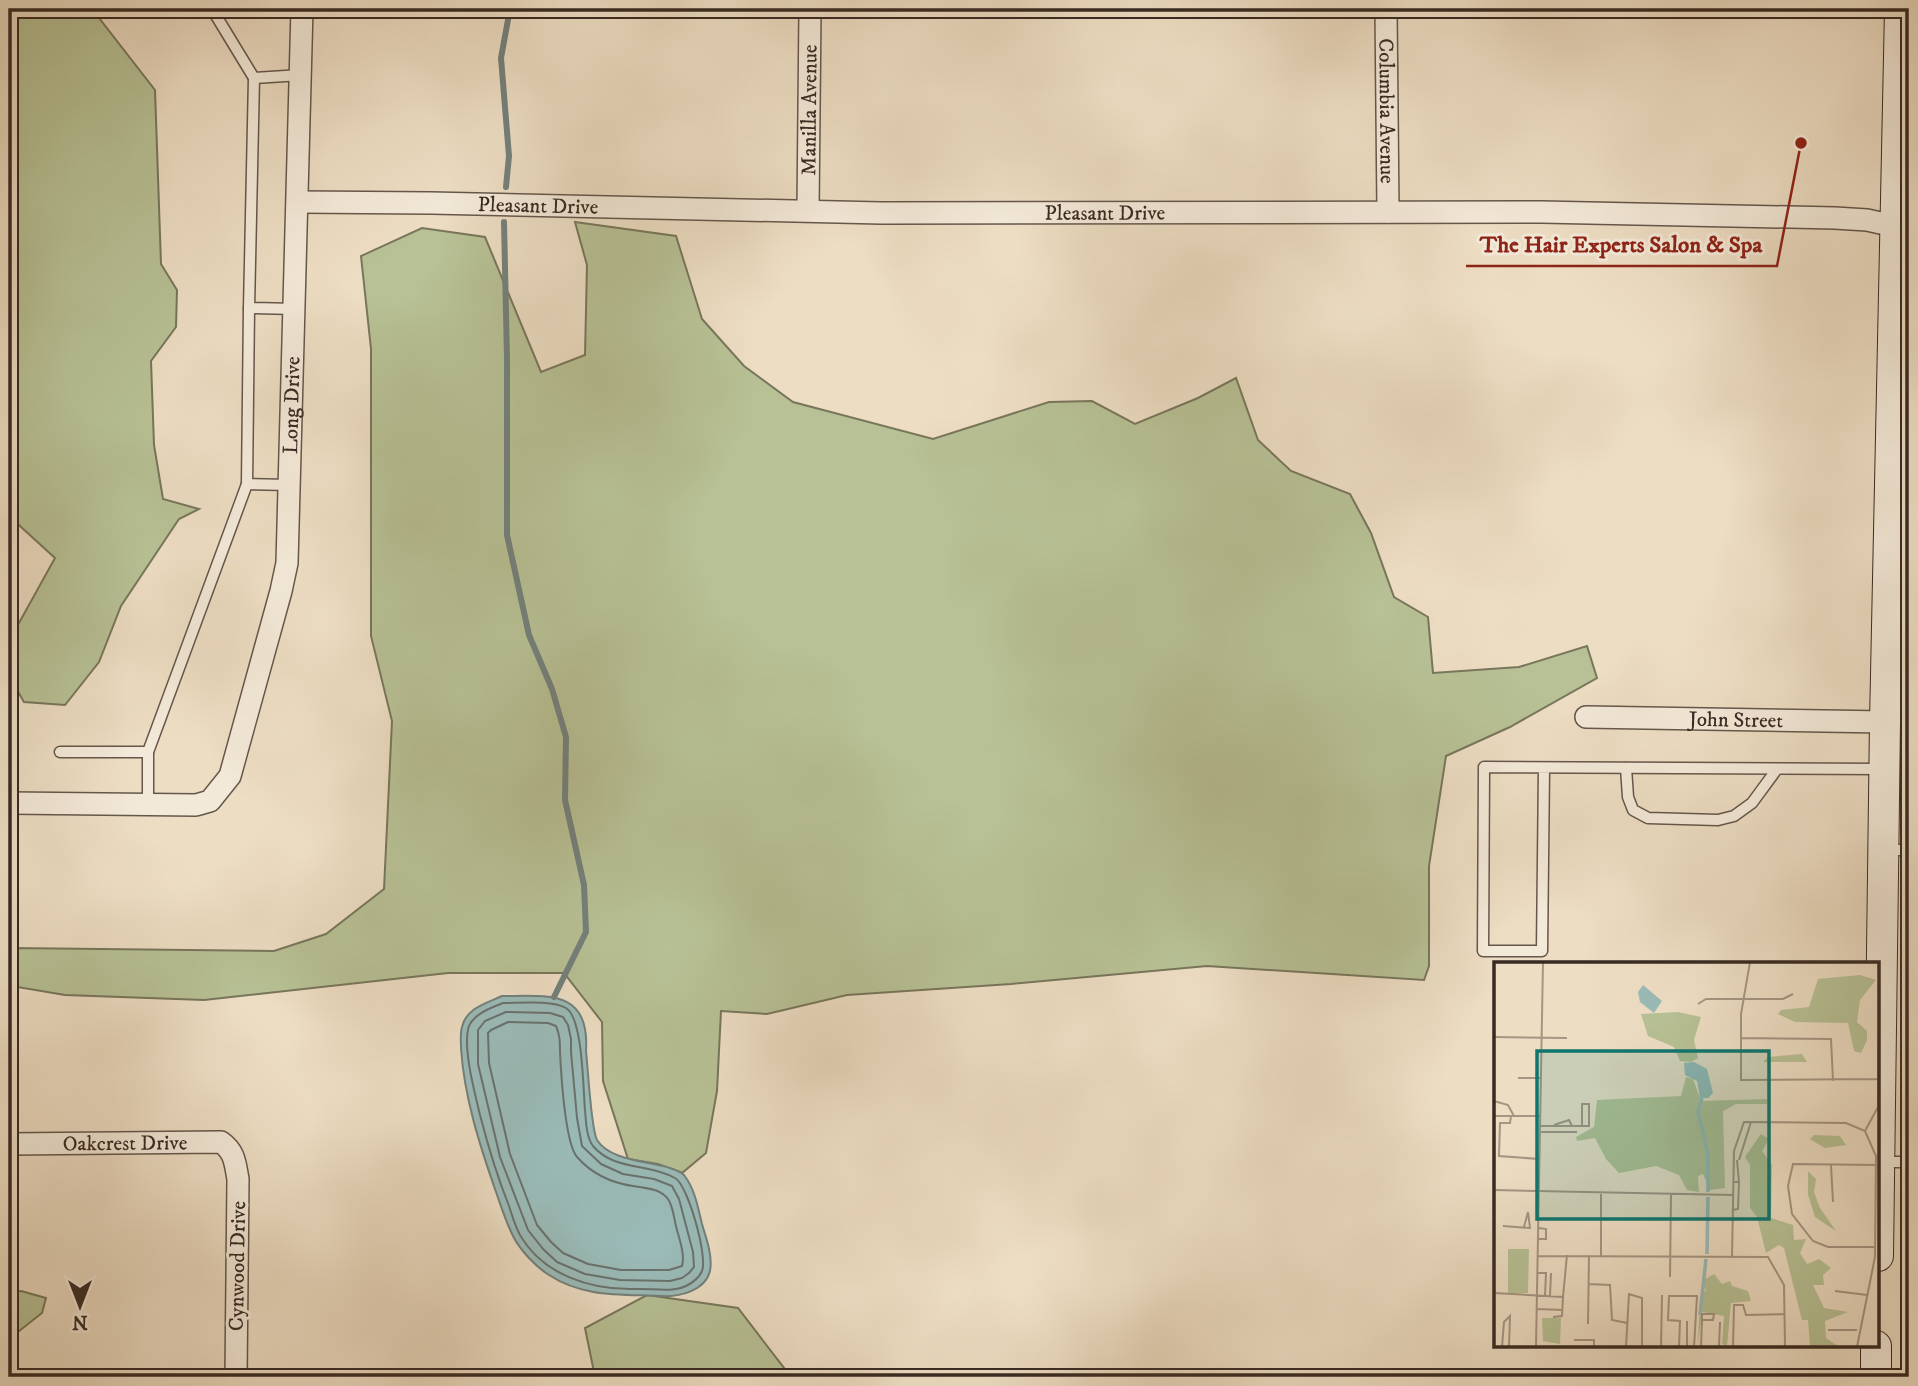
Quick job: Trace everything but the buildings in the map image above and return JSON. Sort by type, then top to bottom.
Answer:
[{"type":"main road","points":[[1880,1144],[1896,850],[1885,769],[1885,722],[1903,227],[1900,9]]},
{"type":"main road","points":[[1876,1377],[1877,1348]]},
{"type":"street","name":"Long Drive","points":[[148,804],[196,804],[210,801],[230,776],[287,563],[302,9]]},
{"type":"street","name":"Manilla Avenue","points":[[808,210],[810,9]]},
{"type":"street","name":"Columbia Avenue","points":[[1385,9],[1388,212]]},
{"type":"street","name":"Pleasant Drive","points":[[298,202],[881,213],[1555,212],[1835,218],[1867,220],[1903,227]]},
{"type":"street","name":"John Street","points":[[1586,717],[1885,722]]},
{"type":"street","points":[[9,803],[148,804]]},
{"type":"street","name":"Oakcrest Drive","points":[[9,1144],[221,1142],[229,1147],[234,1155]]},
{"type":"street","name":"Cynwood Drive","points":[[234,1155],[237,1179],[236,1377]]},
{"type":"lane","points":[[148,804],[148,752],[247,484],[254,78],[212,9]]},
{"type":"lane","points":[[254,78],[301,75]]},
{"type":"lane","points":[[249,308],[295,309]]},
{"type":"lane","points":[[247,484],[290,485]]},
{"type":"lane","points":[[60,752],[148,752]]},
{"type":"lane","points":[[1544,768],[1542,951],[1483,951],[1484,768],[1544,768],[1626,768],[1885,769]]},
{"type":"lane","points":[[1626,768],[1628,797],[1633,810],[1648,818],[1718,820],[1734,816],[1752,803],[1777,769]]},
{"type":"lane","points":[[1880,1162],[1909,1162]]},
{"type":"green space","points":[[9,9],[94,9],[155,90],[161,264],[177,290],[176,327],[151,361],[154,445],[163,499],[199,509],[179,519],[121,606],[99,662],[65,705],[24,702],[9,676],[9,641],[55,558],[9,516]]},
{"type":"green space","points":[[575,222],[676,236],[702,319],[744,366],[793,402],[933,439],[1049,402],[1092,401],[1135,424],[1198,398],[1236,378],[1258,440],[1291,471],[1350,494],[1371,533],[1394,597],[1428,617],[1433,673],[1519,667],[1587,646],[1597,678],[1510,727],[1446,756],[1429,866],[1429,966],[1424,980],[1207,966],[1011,984],[847,995],[767,1014],[721,1011],[717,1091],[706,1153],[682,1173],[658,1164],[628,1159],[603,1081],[602,1022],[564,973],[448,973],[204,1000],[65,995],[17,987],[12,948],[274,951],[326,934],[384,889],[392,721],[371,636],[371,349],[361,256],[422,228],[485,237],[541,372],[585,355],[587,265]]},
{"type":"green space","points":[[21,1291],[46,1298],[42,1313],[9,1339],[9,1292]]},
{"type":"green space","points":[[647,1295],[738,1308],[784,1368],[785,1377],[595,1377],[585,1328]]},
{"type":"water","points":[[502,996],[535,996],[563,1000],[573,1006],[581,1016],[585,1031],[591,1111],[597,1140],[603,1147],[620,1156],[679,1172],[691,1186],[711,1259],[707,1278],[697,1288],[669,1296],[618,1295],[576,1288],[544,1272],[516,1241],[510,1231],[479,1139],[465,1085],[461,1048],[464,1020],[478,1007]]},
{"type":"waterway","points":[[506,187],[509,156],[501,58],[510,9]]},
{"type":"waterway","points":[[504,222],[507,535],[529,635],[552,689],[566,737],[565,800],[584,885],[586,932],[554,997]]},
{"type":"place","name":"The Hair Experts Salon & Spa","points":[[1801,143]]}]
